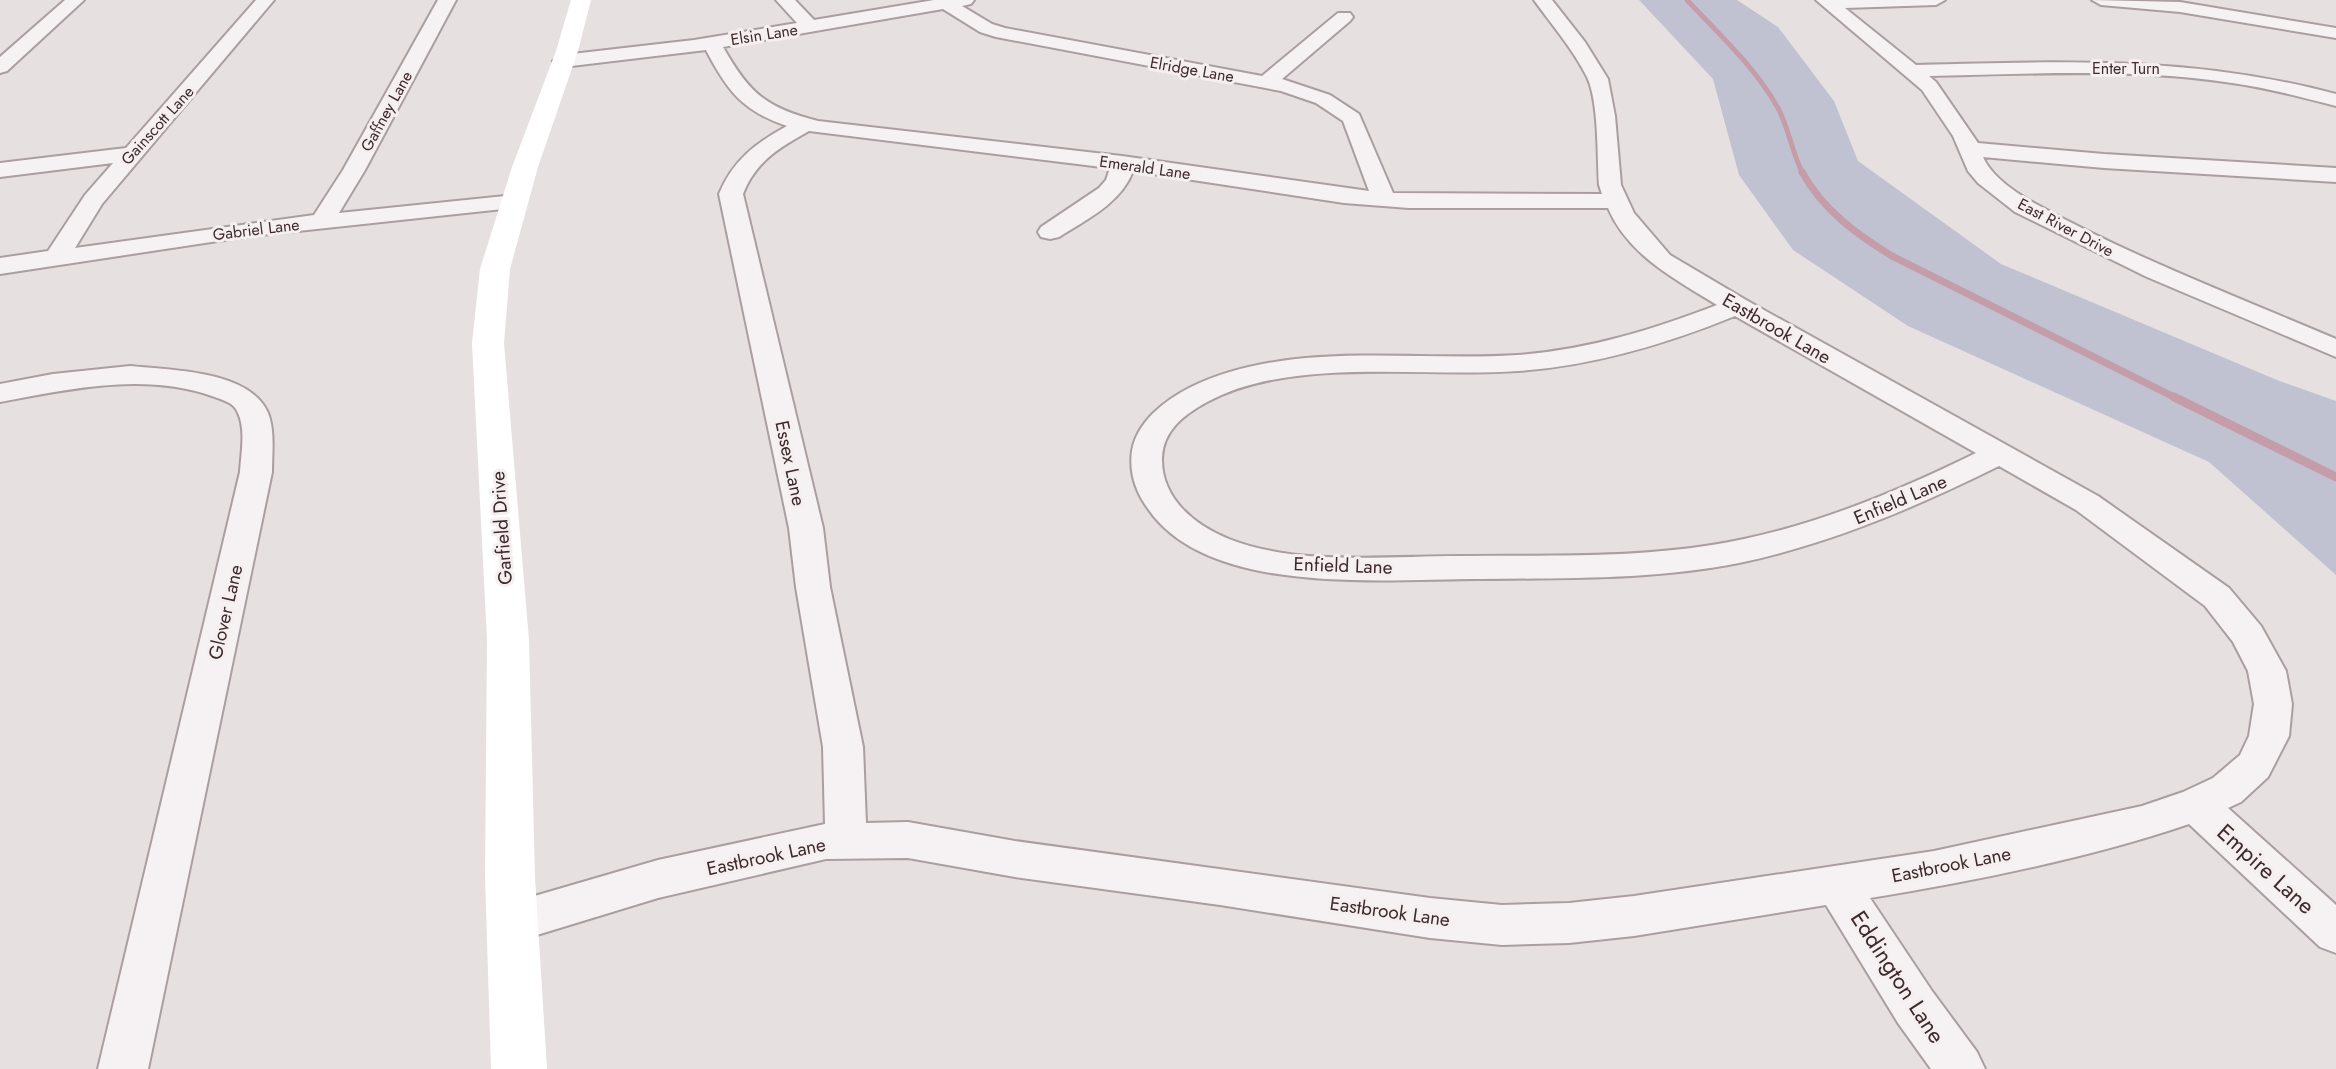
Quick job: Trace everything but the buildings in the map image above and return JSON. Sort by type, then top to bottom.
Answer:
[{"type":"street","points":[[0,67],[75,0]]},
{"type":"street","name":"Gainscott Lane","points":[[57,256],[93,200],[265,0]]},
{"type":"street","name":"Gaffney Lane","points":[[323,220],[354,170],[447,0]]},
{"type":"street","name":"Garfield Drive","points":[[519,1069],[510,863],[508,640],[488,343],[495,269],[514,202],[581,0]]},
{"type":"street","points":[[785,0],[811,27]]},
{"type":"street","name":"Eastbrook Lane","points":[[514,922],[658,879],[826,841],[908,840],[1015,859],[1220,886],[1430,918],[1502,925],[1569,923],[1634,916],[1934,869],[2143,823],[2196,805],[2227,790],[2254,766],[2269,736],[2273,704],[2267,671],[2248,635],[2217,597],[2087,503],[1737,306],[1661,260],[1623,215],[1616,201],[1608,171],[1605,116],[1598,79],[1578,46],[1543,0]]},
{"type":"street","points":[[1826,1],[1936,0]]},
{"type":"street","points":[[2101,0],[2180,7],[2336,33]]},
{"type":"street","name":"East River Drive","points":[[1826,1],[1929,86],[1964,136],[1976,166],[1986,178],[2023,207],[2156,272],[2336,349]]},
{"type":"street","name":"Elsin Lane","points":[[562,61],[712,43],[955,2]]},
{"type":"street","name":"Elridge Lane","points":[[955,2],[966,18],[1002,33],[1267,82],[1323,99],[1352,118],[1384,199]]},
{"type":"street","points":[[1267,82],[1344,17]]},
{"type":"street","name":"Emerald Lane","points":[[712,43],[732,81],[749,102],[776,116],[806,124],[1122,163],[1344,196],[1384,199],[1616,201]]},
{"type":"street","name":"Enter Turn","points":[[1913,71],[2163,68],[2244,78],[2336,100]]},
{"type":"street","name":"Essex Lane","points":[[806,124],[750,160],[741,170],[732,194],[806,528],[813,587],[843,747],[846,841]]},
{"type":"street","points":[[1969,149],[2104,161],[2336,175]]},
{"type":"street","points":[[0,170],[132,154]]},
{"type":"street","points":[[1050,232],[1093,204],[1116,184],[1124,171],[1122,163]]},
{"type":"street","name":"Gabriel Lane","points":[[0,266],[323,220],[514,202]]},
{"type":"street","name":"Enfield Lane","points":[[1737,306],[1659,337],[1612,349],[1553,359],[1484,365],[1315,368],[1229,382],[1204,392],[1164,419],[1150,438],[1148,477],[1156,498],[1171,517],[1193,535],[1223,549],[1296,565],[1380,568],[1614,564],[1704,558],[1852,521],[1918,494],[1999,454]]},
{"type":"street","name":"Glover Lane","points":[[0,393],[53,383],[130,374],[197,381],[241,397],[253,412],[257,430],[258,450],[245,524],[184,786],[167,878],[123,1069]]},
{"type":"street","name":"Empire Lane","points":[[2196,805],[2336,933]]},
{"type":"street","name":"Eddington Lane","points":[[1838,885],[1915,1007],[1960,1069]]},
{"type":"shaded area","points":[[1639,0],[1737,0],[1778,27],[1834,101],[1858,161],[2001,264],[2277,380],[2336,401],[2336,575],[2209,462],[1908,326],[1793,250],[1739,175],[1713,79]]},
{"type":"waterway","points":[[1687,0],[1736,51],[1769,93],[1782,116],[1803,173]]},
{"type":"waterway","points":[[1803,173],[1810,186],[1841,220],[1892,256],[2174,397]]},
{"type":"waterway","points":[[2174,397],[2336,477]]},
{"type":"waterway","points":[[2174,397],[2178,399]]}]
